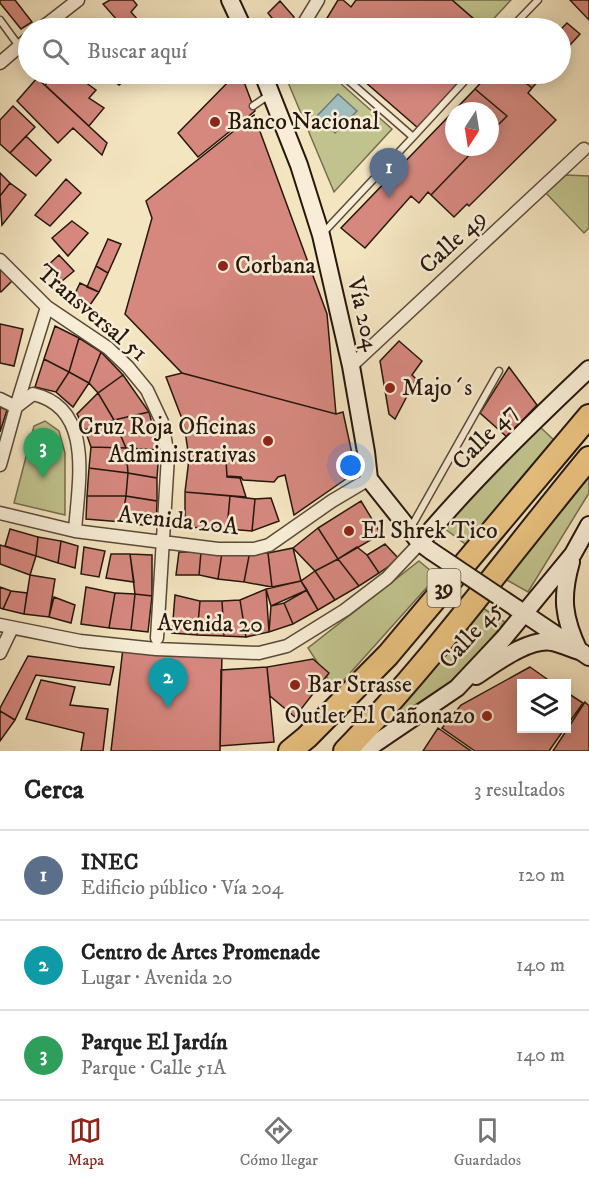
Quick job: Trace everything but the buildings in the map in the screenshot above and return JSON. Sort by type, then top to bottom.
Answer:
[{"type":"highway","name":"39","points":[[290,751],[307,737],[388,655],[589,416]]},
{"type":"highway","name":"39","points":[[345,751],[384,709],[589,458]]},
{"type":"main road","points":[[230,0],[238,18]]},
{"type":"main road","name":"Vía 204","points":[[270,84],[321,235],[351,366],[369,479]]},
{"type":"main road","name":"Calle 47","points":[[420,541],[535,420],[589,369]]},
{"type":"main road","points":[[369,479],[420,541],[584,654]]},
{"type":"main road","name":"Calle 45","points":[[364,751],[457,688],[504,638],[520,610],[573,555],[589,525]]},
{"type":"main road","points":[[573,555],[564,586],[565,606],[570,633],[584,654]]},
{"type":"main road","points":[[457,688],[520,649],[540,643],[550,642],[584,654]]},
{"type":"street","points":[[307,18],[318,0]]},
{"type":"street","points":[[54,18],[74,1]]},
{"type":"street","points":[[0,63],[18,48]]},
{"type":"street","name":"Calle 49","points":[[351,366],[584,149]]},
{"type":"street","name":"Transversal 51","points":[[0,260],[47,307],[108,348],[147,390],[162,422],[168,456],[157,638]]},
{"type":"street","points":[[0,465],[47,307]]},
{"type":"street","points":[[16,407],[33,394],[46,397],[66,412],[75,430],[80,455],[75,531]]},
{"type":"street","points":[[0,399],[16,407]]},
{"type":"street","name":"Avenida 20A","points":[[0,513],[75,531],[236,550],[261,547],[284,535],[332,501],[369,479]]},
{"type":"street","name":"Avenida 20","points":[[6,627],[80,641],[145,648],[259,653],[287,646],[345,610],[387,578],[420,541]]},
{"type":"street","points":[[0,653],[6,627]]},
{"type":"lane","points":[[521,18],[538,0]]},
{"type":"lane","points":[[0,20],[18,37]]},
{"type":"lane","points":[[253,106],[267,84]]},
{"type":"lane","points":[[352,84],[413,137]]},
{"type":"lane","points":[[321,235],[462,84]]},
{"type":"lane","points":[[420,541],[499,371]]},
{"type":"green space","points":[[452,0],[511,0],[494,18],[473,18]]},
{"type":"green space","points":[[289,84],[341,84],[392,129],[334,192]]},
{"type":"green space","points":[[566,175],[589,176],[589,228],[584,233],[546,193]]},
{"type":"green space","points":[[45,421],[59,431],[65,453],[65,515],[14,503],[34,426]]},
{"type":"green space","points":[[539,426],[554,440],[468,546],[441,526]]},
{"type":"green space","points":[[589,473],[589,493],[528,592],[498,575]]},
{"type":"green space","points":[[419,561],[437,576],[335,690],[308,648]]},
{"type":"green space","points":[[478,605],[505,622],[469,664],[448,684],[376,730]]},
{"type":"water","points":[[338,94],[357,111],[335,133],[317,116]]},
{"type":"place","name":"Banco Nacional","points":[[215,122]]},
{"type":"place","name":"INEC","points":[[389,198]]},
{"type":"place","name":"Corbana","points":[[223,266]]},
{"type":"place","name":"Majo´s","points":[[390,388]]},
{"type":"place","name":"Cruz Roja Oficinas Administrativas","points":[[268,441]]},
{"type":"place","name":"Parque El Jardín","points":[[43,478]]},
{"type":"place","name":"El Shrek Tico","points":[[349,531]]},
{"type":"place","name":"Bar Strasse","points":[[295,685]]},
{"type":"place","name":"Centro de Artes Promenade","points":[[168,708]]},
{"type":"place","name":"Outlet El Cañonazo","points":[[487,716]]}]
